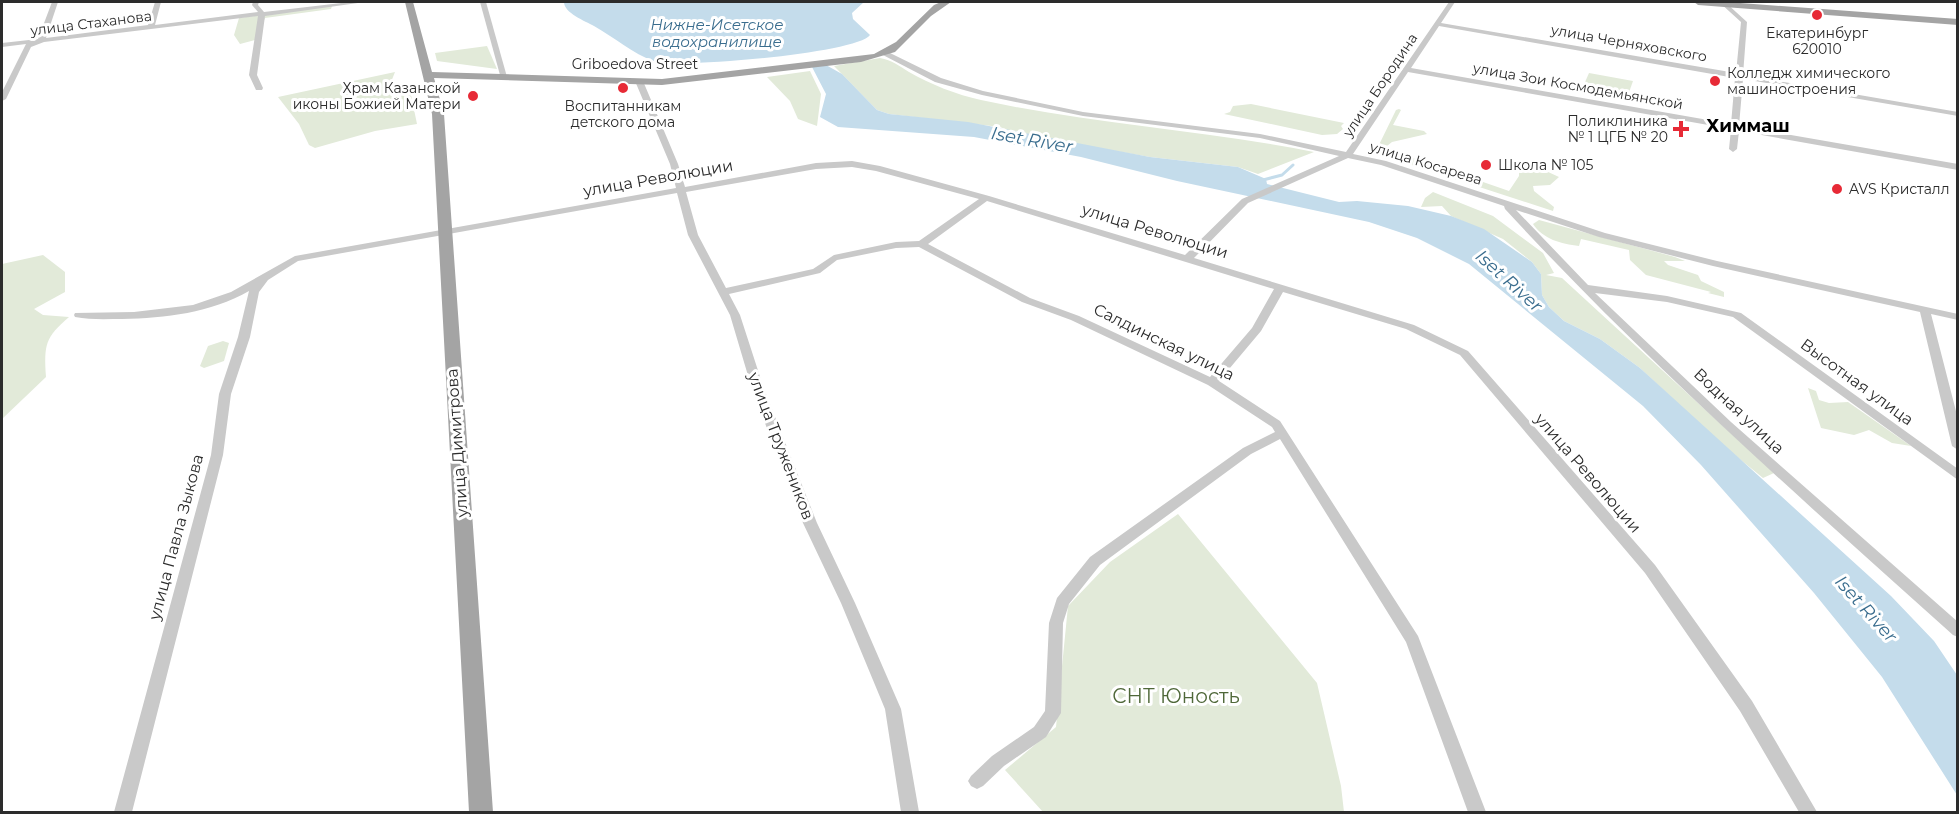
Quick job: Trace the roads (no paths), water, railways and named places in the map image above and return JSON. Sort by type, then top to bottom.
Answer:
[{"type":"main road","name":"улица Димитрова","points":[[409,2],[430,75],[438,114],[481,813]]},
{"type":"main road","points":[[885,54],[897,45],[930,10],[946,2]]},
{"type":"main road","points":[[1698,2],[1723,2],[1958,22]]},
{"type":"main road","points":[[1758,2],[1958,16]]},
{"type":"main road","name":"Griboedova Street","points":[[430,75],[639,81],[699,80],[885,54]]},
{"type":"main road","name":"Griboedova Street","points":[[425,62],[517,77]]},
{"type":"street","points":[[2,99],[28,46],[41,41],[55,2]]},
{"type":"street","points":[[151,28],[158,2]]},
{"type":"street","points":[[256,2],[255,5],[262,13],[253,75],[259,88]]},
{"type":"street","name":"улица Стаханова","points":[[2,45],[362,2]]},
{"type":"street","points":[[483,2],[504,75]]},
{"type":"street","name":"улица Бородина","points":[[1188,258],[1245,201],[1348,156],[1452,2]]},
{"type":"street","points":[[1723,2],[1744,22],[1733,149]]},
{"type":"street","name":"улица Черняховского","points":[[1438,24],[1958,114]]},
{"type":"street","name":"улица Косарева","points":[[885,54],[938,80],[1036,106],[1231,132],[1348,156],[1403,169],[1508,206],[1677,254],[1958,317]]},
{"type":"street","name":"улица Зои Космодемьянской","points":[[1406,69],[1958,167]]},
{"type":"street","name":"улица Тружеников","points":[[639,81],[681,189],[693,235],[735,315],[758,389],[810,523],[862,634],[893,708],[908,812]]},
{"type":"street","name":"улица Революции","points":[[79,315],[111,317],[206,306],[227,298],[295,259],[816,166],[852,164],[986,198],[1410,327],[1464,353],[1650,569],[1746,706],[1808,813]]},
{"type":"street","points":[[722,292],[816,270],[834,258],[896,245],[921,244],[986,198]]},
{"type":"street","name":"Водная улица","points":[[1508,206],[1584,288],[1734,430],[1958,632]]},
{"type":"street","name":"Салдинская улица","points":[[921,244],[1026,300],[1075,318],[1212,382],[1276,424],[1413,640],[1476,813]]},
{"type":"street","name":"улица Павла Зыкова","points":[[123,813],[217,455],[225,394],[244,337],[254,292],[268,275]]},
{"type":"street","points":[[1212,382],[1257,329],[1280,288]]},
{"type":"street","name":"Высотная улица","points":[[1584,288],[1667,299],[1737,315],[1958,476]]},
{"type":"street","points":[[1925,310],[1958,447]]},
{"type":"street","points":[[977,781],[998,761],[1040,732],[1053,713],[1056,623],[1062,602],[1095,561],[1247,451],[1282,434]]},
{"type":"water","name":"Нижне-Исетское водохранилище","points":[[564,2],[864,2],[852,13],[853,19],[870,35],[858,42],[803,53],[730,61],[670,63],[654,61],[639,54],[571,13]]},
{"type":"water","name":"Iset River","points":[[826,65],[842,74],[877,110],[889,114],[968,122],[1150,157],[1238,167],[1266,179],[1267,184],[1339,202],[1357,201],[1408,206],[1451,216],[1484,229],[1532,262],[1541,274],[1542,295],[1549,307],[1564,321],[1600,339],[1640,368],[1891,596],[1934,641],[1957,675],[1957,795],[1882,677],[1814,593],[1701,465],[1643,406],[1469,264],[1417,238],[1369,222],[1177,181],[1081,157],[974,137],[838,127],[820,117],[826,94],[812,67]]},
{"type":"waterway","points":[[1263,180],[1282,175],[1293,165]]},
{"type":"place","name":"Екатеринбург 620010","points":[[1817,15]]},
{"type":"place","name":"Колледж химического машиностроения","points":[[1715,81]]},
{"type":"place","name":"Воспитанникам детского дома","points":[[623,88]]},
{"type":"place","name":"Храм Казанской иконы Божией Матери","points":[[473,96]]},
{"type":"place","name":"Поликлиника № 1 ЦГБ № 20","points":[[1681,129]]},
{"type":"place","name":"Школа № 105","points":[[1486,165]]},
{"type":"place","name":"AVS Кристалл","points":[[1837,189]]},
{"type":"district","name":"Химмаш","points":[[1748,126]]},
{"type":"park label","name":"СНТ Юность","points":[[1176,696]]}]
